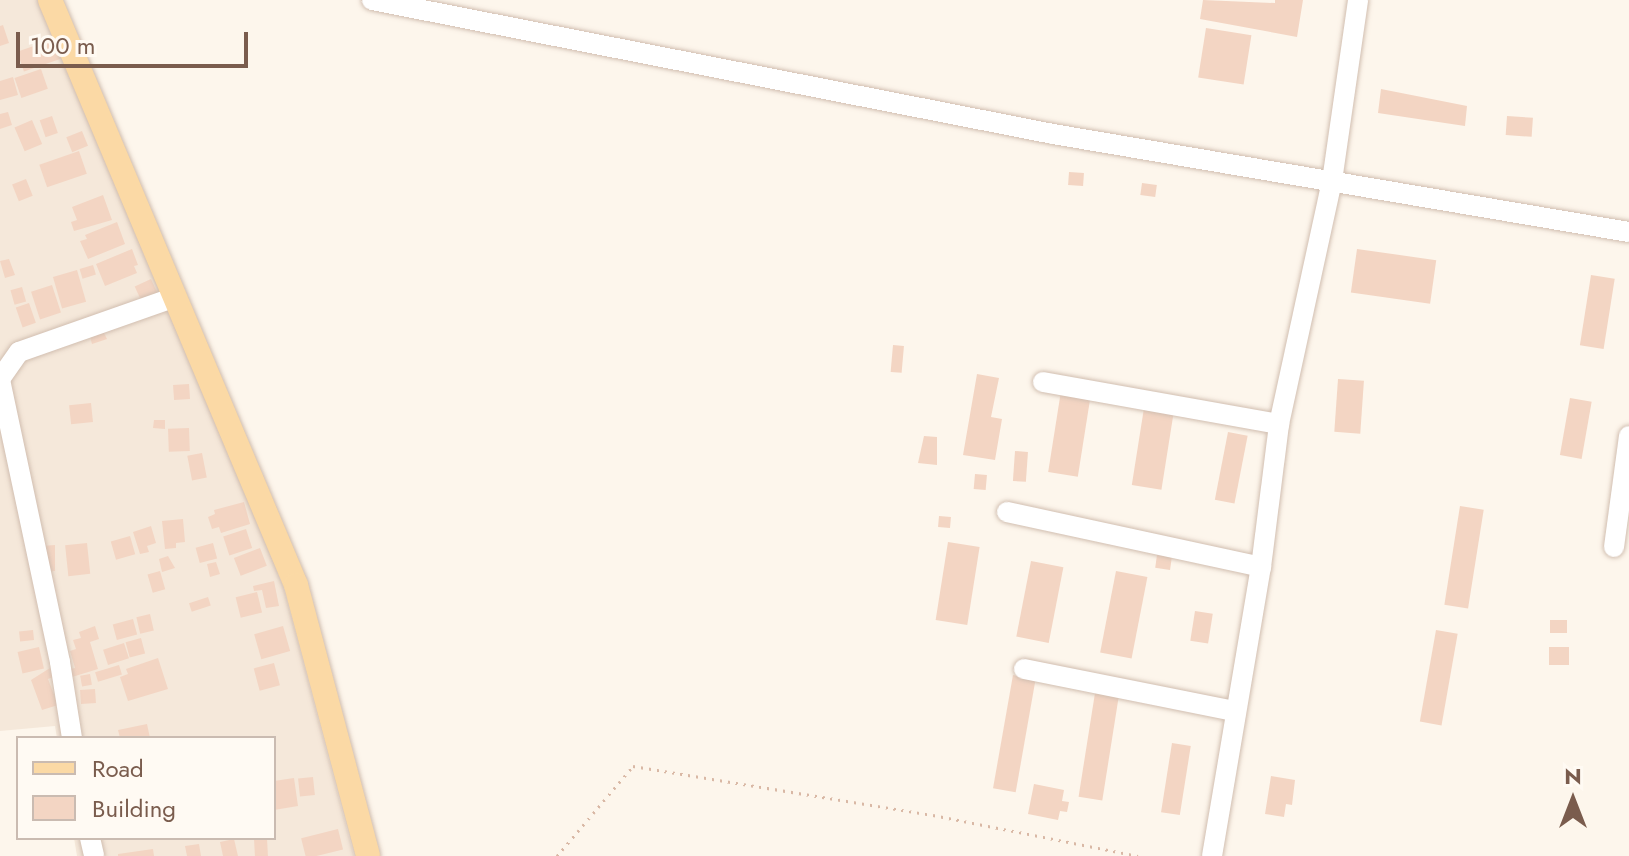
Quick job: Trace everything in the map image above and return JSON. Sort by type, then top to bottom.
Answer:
[{"type":"main road","points":[[50,0],[296,585],[368,856]]},
{"type":"street","points":[[372,0],[1053,134],[1629,232]]},
{"type":"street","points":[[1212,856],[1261,567],[1279,424],[1332,181],[1358,0]]},
{"type":"street","points":[[72,736],[60,662],[0,379],[19,352],[175,297]]},
{"type":"street","points":[[1043,382],[1279,424]]},
{"type":"street","points":[[1614,547],[1629,436]]},
{"type":"street","points":[[1007,512],[1261,567]]},
{"type":"street","points":[[1024,669],[1235,711]]},
{"type":"path","points":[[557,856],[633,766],[933,815],[1138,856]]},
{"type":"shaded area","points":[[0,0],[40,0],[283,586],[354,856],[77,856],[74,840],[276,840],[276,736],[57,736],[55,726],[0,731]]},
{"type":"building","points":[[1203,0],[1275,3],[1275,0],[1303,0],[1297,37],[1200,19]]},
{"type":"building","points":[[3,25],[9,43],[0,46],[0,26]]},
{"type":"building","points":[[1206,28],[1251,35],[1244,85],[1198,77]]},
{"type":"building","points":[[54,39],[61,59],[24,72],[17,52]]},
{"type":"building","points":[[41,69],[48,89],[21,98],[15,78]]},
{"type":"building","points":[[13,77],[18,95],[0,100],[0,81]]},
{"type":"building","points":[[1381,89],[1467,106],[1465,126],[1378,113]]},
{"type":"building","points":[[8,112],[12,125],[0,129],[0,114]]},
{"type":"building","points":[[52,116],[58,133],[46,137],[40,120]]},
{"type":"building","points":[[1507,116],[1533,118],[1532,137],[1506,135]]},
{"type":"building","points":[[32,120],[42,144],[25,151],[15,127]]},
{"type":"building","points":[[82,131],[88,146],[72,152],[66,137]]},
{"type":"building","points":[[79,151],[87,174],[47,187],[39,165]]},
{"type":"building","points":[[1069,172],[1084,173],[1083,186],[1068,185]]},
{"type":"building","points":[[26,179],[33,196],[19,201],[12,185]]},
{"type":"building","points":[[1142,183],[1157,185],[1155,197],[1140,195]]},
{"type":"building","points":[[103,195],[112,220],[74,231],[71,222],[77,220],[72,207]]},
{"type":"building","points":[[117,222],[125,244],[88,259],[80,241],[87,239],[85,235]]},
{"type":"building","points":[[132,249],[138,265],[134,266],[137,273],[105,286],[96,264]]},
{"type":"building","points":[[1357,249],[1436,260],[1430,304],[1351,293]]},
{"type":"building","points":[[9,259],[15,275],[5,278],[0,261]]},
{"type":"building","points":[[93,265],[96,275],[83,279],[80,269]]},
{"type":"building","points":[[77,270],[86,302],[62,309],[53,277]]},
{"type":"building","points":[[1591,275],[1615,279],[1604,349],[1580,345]]},
{"type":"building","points":[[151,279],[159,296],[143,304],[135,287]]},
{"type":"building","points":[[52,285],[61,313],[40,319],[31,292]]},
{"type":"building","points":[[22,287],[26,301],[15,305],[10,290]]},
{"type":"building","points":[[29,303],[36,323],[23,327],[16,308]]},
{"type":"building","points":[[89,333],[104,333],[107,339],[92,344]]},
{"type":"building","points":[[893,345],[904,346],[902,373],[891,372]]},
{"type":"building","points":[[977,374],[999,378],[991,417],[1002,419],[995,460],[963,455]]},
{"type":"building","points":[[1338,379],[1364,381],[1360,434],[1334,432]]},
{"type":"building","points":[[189,384],[190,399],[174,400],[173,385]]},
{"type":"building","points":[[1061,391],[1091,396],[1078,477],[1048,472]]},
{"type":"building","points":[[1570,398],[1592,402],[1582,459],[1560,455]]},
{"type":"building","points":[[91,403],[93,422],[71,424],[69,405]]},
{"type":"building","points":[[1144,408],[1174,413],[1161,490],[1132,485]]},
{"type":"building","points":[[154,420],[165,420],[165,429],[153,428]]},
{"type":"building","points":[[189,428],[190,451],[169,452],[168,429]]},
{"type":"building","points":[[1228,432],[1248,436],[1234,504],[1215,500]]},
{"type":"building","points":[[924,436],[937,437],[937,465],[918,463]]},
{"type":"building","points":[[1015,451],[1028,452],[1026,482],[1013,481]]},
{"type":"building","points":[[202,453],[207,478],[192,480],[187,456]]},
{"type":"building","points":[[975,474],[987,475],[986,490],[974,489]]},
{"type":"building","points":[[244,502],[250,524],[221,533],[219,527],[212,529],[208,517],[215,514],[214,510]]},
{"type":"building","points":[[1460,506],[1484,510],[1468,609],[1444,605]]},
{"type":"building","points":[[939,516],[951,517],[950,528],[938,527]]},
{"type":"building","points":[[183,519],[185,542],[176,543],[176,548],[165,549],[162,521]]},
{"type":"building","points":[[151,526],[156,543],[147,546],[149,552],[140,554],[133,532]]},
{"type":"building","points":[[246,529],[252,548],[229,555],[223,536]]},
{"type":"building","points":[[130,536],[135,554],[116,560],[111,542]]},
{"type":"building","points":[[948,542],[980,547],[967,625],[936,620]]},
{"type":"building","points":[[87,543],[90,574],[68,576],[65,545]]},
{"type":"building","points":[[213,543],[217,558],[200,563],[196,548]]},
{"type":"building","points":[[55,545],[55,571],[44,572],[42,546]]},
{"type":"building","points":[[260,548],[267,566],[241,576],[234,558]]},
{"type":"building","points":[[1157,555],[1172,557],[1170,570],[1155,568]]},
{"type":"building","points":[[168,556],[175,568],[162,572],[159,559]]},
{"type":"building","points":[[1031,561],[1063,567],[1049,643],[1016,637]]},
{"type":"building","points":[[216,562],[220,574],[210,577],[207,564]]},
{"type":"building","points":[[160,571],[165,589],[153,593],[148,575]]},
{"type":"building","points":[[1116,571],[1147,577],[1132,659],[1100,652]]},
{"type":"building","points":[[274,581],[279,606],[266,608],[262,590],[254,591],[253,586]]},
{"type":"building","points":[[257,592],[262,612],[241,618],[236,597]]},
{"type":"building","points":[[208,597],[211,606],[192,612],[189,603]]},
{"type":"building","points":[[1195,611],[1213,614],[1208,643],[1190,641]]},
{"type":"building","points":[[150,614],[154,631],[140,634],[136,617]]},
{"type":"building","points":[[133,619],[137,634],[117,640],[113,624]]},
{"type":"building","points":[[1550,620],[1567,620],[1567,633],[1550,633]]},
{"type":"building","points":[[95,626],[99,639],[90,642],[98,669],[72,677],[70,669],[75,668],[70,651],[76,649],[73,640],[81,638],[79,632]]},
{"type":"building","points":[[283,626],[290,651],[261,659],[254,634]]},
{"type":"building","points":[[33,630],[34,640],[20,641],[19,631]]},
{"type":"building","points":[[1436,630],[1458,634],[1442,725],[1420,722]]},
{"type":"building","points":[[141,638],[145,653],[130,658],[126,642]]},
{"type":"building","points":[[124,643],[129,658],[108,665],[103,650]]},
{"type":"building","points":[[39,647],[44,668],[23,673],[18,652]]},
{"type":"building","points":[[1549,647],[1569,647],[1569,665],[1549,665]]},
{"type":"building","points":[[158,658],[168,689],[128,701],[120,677],[128,674],[126,669]]},
{"type":"building","points":[[274,663],[280,685],[260,691],[254,668]]},
{"type":"building","points":[[119,665],[122,675],[98,682],[95,672]]},
{"type":"building","points":[[50,668],[53,677],[48,679],[58,705],[42,710],[31,680]]},
{"type":"building","points":[[90,674],[92,685],[82,687],[80,676]]},
{"type":"building","points":[[1013,675],[1036,679],[1016,792],[993,788]]},
{"type":"building","points":[[95,689],[96,703],[81,704],[80,690]]},
{"type":"building","points":[[1095,693],[1119,697],[1102,800],[1079,797]]},
{"type":"building","points":[[147,724],[150,736],[120,736],[118,730]]},
{"type":"building","points":[[1172,743],[1191,746],[1180,815],[1161,812]]},
{"type":"building","points":[[1271,776],[1295,780],[1292,805],[1286,804],[1284,817],[1265,814]]},
{"type":"building","points":[[313,777],[315,795],[300,796],[298,779]]},
{"type":"building","points":[[294,778],[298,806],[276,810],[276,781]]},
{"type":"building","points":[[1034,784],[1064,790],[1062,801],[1069,802],[1067,812],[1060,811],[1058,820],[1028,814]]},
{"type":"building","points":[[338,829],[343,849],[306,856],[301,838]]},
{"type":"building","points":[[234,840],[238,856],[223,856],[220,842]]},
{"type":"building","points":[[254,840],[267,840],[268,856],[255,856]]},
{"type":"building","points":[[199,844],[201,856],[187,856],[185,846]]},
{"type":"building","points":[[153,849],[154,856],[118,856],[118,854]]}]
